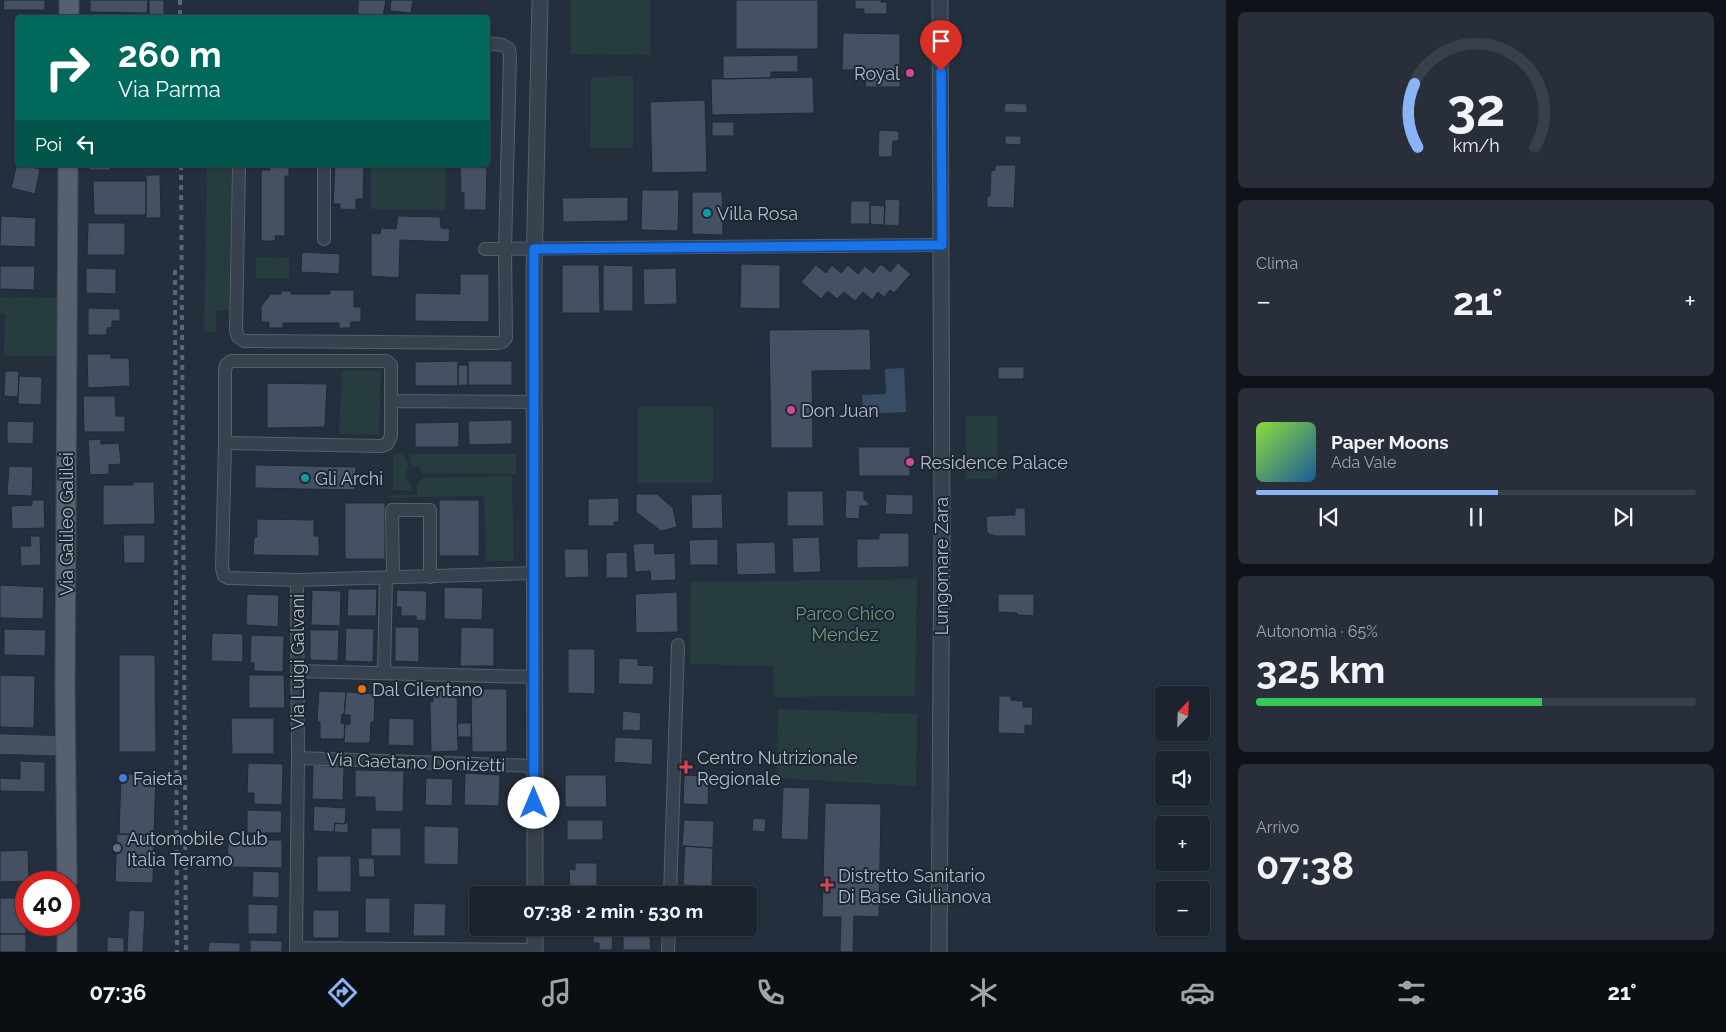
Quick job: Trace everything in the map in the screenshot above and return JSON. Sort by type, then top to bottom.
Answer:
[{"type":"main road","points":[[69,0],[69,15]]},
{"type":"main road","name":"Via Galileo Galilei","points":[[67,871],[65,746],[68,167]]},
{"type":"main road","points":[[0,744],[65,746]]},
{"type":"main road","points":[[67,936],[67,952]]},
{"type":"street","name":"Lungomare Zara","points":[[939,952],[942,527],[940,0]]},
{"type":"street","points":[[535,886],[534,249],[539,1]]},
{"type":"street","points":[[239,167],[236,331],[238,337],[244,341],[497,344],[502,342],[506,338],[505,249],[510,57],[509,49],[502,45],[490,43]]},
{"type":"street","points":[[324,167],[324,239]]},
{"type":"street","points":[[485,249],[942,245]]},
{"type":"street","points":[[225,443],[381,446],[387,444],[391,436],[391,365],[386,361],[231,361],[226,365],[222,568],[224,576],[234,579],[297,580]]},
{"type":"street","points":[[391,401],[535,402]]},
{"type":"street","points":[[384,673],[392,510],[430,510],[430,577]]},
{"type":"street","name":"Via Luigi Galvani","points":[[296,950],[297,580],[534,574]]},
{"type":"street","points":[[670,886],[678,645]]},
{"type":"street","points":[[297,671],[534,677]]},
{"type":"street","name":"Via Gaetano Donizetti","points":[[298,758],[534,766]]},
{"type":"street","points":[[296,950],[535,951],[535,936]]},
{"type":"street","points":[[668,936],[668,952]]},
{"type":"green space","points":[[571,0],[650,0],[650,55],[571,54]]},
{"type":"green space","points":[[633,76],[633,148],[590,148],[591,77]]},
{"type":"green space","points":[[207,167],[232,167],[229,311],[216,310],[216,332],[204,331]]},
{"type":"green space","points":[[371,167],[446,167],[445,210],[371,209]]},
{"type":"green space","points":[[256,257],[289,258],[289,278],[256,278]]},
{"type":"green space","points":[[0,297],[59,298],[58,356],[4,356],[5,314],[0,313]]},
{"type":"green space","points":[[342,371],[381,371],[379,435],[339,434]]},
{"type":"green space","points":[[638,407],[713,407],[713,483],[638,483]]},
{"type":"green space","points":[[966,416],[997,416],[997,479],[966,479]]},
{"type":"green space","points":[[393,454],[403,454],[409,467],[405,473],[405,478],[411,483],[411,490],[393,490]]},
{"type":"green space","points":[[409,454],[516,454],[516,474],[423,473],[419,467],[413,466]]},
{"type":"green space","points":[[512,476],[514,561],[486,561],[484,496],[388,498],[388,495],[417,495],[417,484],[423,478]]},
{"type":"green space","name":"Parco Chico Mendez","points":[[917,579],[915,696],[774,697],[773,666],[690,664],[691,582]]},
{"type":"green space","points":[[778,709],[917,714],[916,786],[777,778]]},
{"type":"water","points":[[904,368],[906,412],[863,414],[862,395],[886,394],[885,369]]},
{"type":"building","points":[[4,0],[45,0],[45,10],[3,10]]},
{"type":"building","points":[[90,0],[148,0],[147,13],[90,12]]},
{"type":"building","points":[[149,0],[164,0],[164,15],[149,15]]},
{"type":"building","points":[[358,0],[386,0],[383,15],[358,14]]},
{"type":"building","points":[[391,0],[413,0],[411,13],[390,11]]},
{"type":"building","points":[[736,0],[818,0],[818,49],[736,49]]},
{"type":"building","points":[[855,0],[881,0],[881,2],[887,2],[887,14],[864,14],[864,9],[855,9]]},
{"type":"building","points":[[843,33],[900,34],[900,87],[865,87],[866,70],[842,70]]},
{"type":"building","points":[[798,55],[798,72],[771,72],[771,78],[723,79],[723,56]]},
{"type":"building","points":[[813,77],[814,113],[712,115],[711,79]]},
{"type":"building","points":[[705,100],[707,172],[652,173],[650,102]]},
{"type":"building","points":[[1005,103],[1027,104],[1027,113],[1004,112]]},
{"type":"building","points":[[712,122],[734,122],[734,136],[712,136]]},
{"type":"building","points":[[879,130],[899,131],[899,141],[893,141],[892,157],[878,157]]},
{"type":"building","points":[[1005,136],[1021,136],[1021,145],[1005,144]]},
{"type":"building","points":[[995,165],[1016,165],[1014,208],[987,207],[987,196],[990,196],[991,171],[995,170]]},
{"type":"building","points":[[16,167],[40,169],[35,194],[11,188]]},
{"type":"building","points":[[89,167],[110,167],[110,170],[89,170]]},
{"type":"building","points":[[270,167],[289,167],[289,176],[285,176],[285,236],[275,236],[276,241],[261,241],[261,170],[270,170]]},
{"type":"building","points":[[335,167],[364,167],[363,199],[356,199],[356,210],[340,209],[340,204],[333,204]]},
{"type":"building","points":[[460,167],[487,167],[486,210],[464,210],[464,193],[461,192]]},
{"type":"building","points":[[146,175],[160,175],[161,218],[146,218]]},
{"type":"building","points":[[93,181],[146,181],[146,215],[94,215]]},
{"type":"building","points":[[642,190],[679,190],[678,231],[641,230]]},
{"type":"building","name":"Villa Rosa","points":[[692,192],[722,192],[723,235],[692,234]]},
{"type":"building","points":[[628,197],[628,221],[563,222],[562,198]]},
{"type":"building","points":[[885,199],[900,200],[899,226],[884,225]]},
{"type":"building","points":[[851,201],[870,201],[870,224],[850,224]]},
{"type":"building","points":[[870,205],[885,206],[884,225],[870,224]]},
{"type":"building","points":[[1,216],[36,218],[35,247],[0,246]]},
{"type":"building","points":[[398,216],[440,217],[441,228],[450,229],[449,242],[400,240],[399,278],[371,276],[371,233],[380,234],[381,228],[396,229]]},
{"type":"building","points":[[88,223],[125,223],[125,255],[87,255]]},
{"type":"building","points":[[302,252],[340,254],[339,274],[301,272]]},
{"type":"building","points":[[898,263],[911,274],[894,293],[890,290],[884,297],[878,292],[872,300],[863,292],[855,301],[844,292],[837,299],[828,291],[821,299],[801,282],[816,265],[826,273],[832,265],[841,273],[848,265],[858,274],[865,266],[873,273],[881,264],[890,272]]},
{"type":"building","points":[[741,264],[780,265],[780,309],[740,308]]},
{"type":"building","points":[[562,265],[599,265],[600,313],[562,313]]},
{"type":"building","points":[[603,265],[633,266],[633,311],[603,311]]},
{"type":"building","points":[[0,266],[35,266],[34,290],[0,289]]},
{"type":"building","points":[[86,268],[116,269],[116,294],[86,293]]},
{"type":"building","points":[[676,268],[677,304],[644,305],[643,269]]},
{"type":"building","points":[[460,274],[489,274],[489,322],[415,321],[415,293],[460,294]]},
{"type":"building","points":[[330,290],[354,290],[354,307],[361,307],[361,322],[351,322],[350,328],[339,328],[339,323],[283,323],[283,328],[269,328],[269,322],[261,322],[261,306],[271,294],[291,291],[291,294],[330,294]]},
{"type":"building","points":[[88,308],[120,309],[120,321],[112,321],[112,327],[107,328],[107,335],[88,335]]},
{"type":"building","name":"Don Juan","points":[[870,329],[871,370],[812,371],[813,448],[771,448],[769,330]]},
{"type":"building","points":[[87,354],[111,354],[111,358],[129,358],[130,386],[88,388]]},
{"type":"building","points":[[458,361],[458,386],[415,386],[415,362]]},
{"type":"building","points":[[468,361],[512,361],[512,385],[468,385]]},
{"type":"building","points":[[458,365],[468,365],[468,385],[458,386]]},
{"type":"building","points":[[998,367],[1024,367],[1024,379],[998,379]]},
{"type":"building","points":[[5,371],[19,371],[18,397],[4,396]]},
{"type":"building","points":[[19,376],[42,377],[41,405],[18,404]]},
{"type":"building","points":[[267,383],[327,384],[325,427],[267,428]]},
{"type":"building","points":[[83,396],[115,396],[116,416],[125,416],[125,432],[84,432]]},
{"type":"building","points":[[512,420],[512,444],[469,445],[468,421]]},
{"type":"building","points":[[7,421],[34,422],[33,444],[7,443]]},
{"type":"building","points":[[459,422],[459,447],[415,447],[415,423]]},
{"type":"building","points":[[101,439],[101,444],[119,443],[121,464],[109,465],[109,474],[90,475],[88,440]]},
{"type":"building","points":[[858,447],[910,447],[910,476],[859,476]]},
{"type":"building","name":"Gli Archi","points":[[255,465],[356,467],[355,490],[255,488]]},
{"type":"building","points":[[9,466],[33,467],[32,496],[7,495]]},
{"type":"building","points":[[133,482],[154,482],[155,524],[103,525],[103,485],[133,485]]},
{"type":"building","points":[[846,490],[864,491],[864,500],[869,504],[867,506],[860,506],[859,519],[845,518]]},
{"type":"building","points":[[787,491],[823,491],[824,526],[787,526]]},
{"type":"building","points":[[636,494],[657,494],[673,508],[677,527],[661,531],[636,512]]},
{"type":"building","points":[[722,494],[723,528],[692,529],[691,495]]},
{"type":"building","points":[[886,494],[913,495],[913,515],[885,514]]},
{"type":"building","points":[[619,498],[619,522],[614,522],[614,526],[588,526],[588,499]]},
{"type":"building","points":[[32,500],[44,500],[45,528],[12,529],[11,506],[32,505]]},
{"type":"building","points":[[439,500],[479,500],[479,556],[439,556]]},
{"type":"building","points":[[345,503],[385,503],[385,559],[345,559]]},
{"type":"building","points":[[1015,508],[1025,508],[1026,536],[996,536],[987,532],[986,519],[988,516],[1015,515]]},
{"type":"building","points":[[257,519],[314,520],[314,536],[319,536],[319,556],[253,555],[254,537],[257,537]]},
{"type":"building","points":[[879,533],[909,533],[909,567],[857,568],[857,539],[879,539]]},
{"type":"building","points":[[123,535],[145,535],[145,563],[124,563]]},
{"type":"building","points":[[30,536],[40,536],[41,565],[21,566],[20,546],[31,546]]},
{"type":"building","points":[[819,537],[821,572],[793,573],[792,538]]},
{"type":"building","points":[[718,539],[718,565],[690,565],[689,540]]},
{"type":"building","points":[[775,542],[776,574],[737,575],[736,543]]},
{"type":"building","points":[[654,543],[655,554],[675,553],[676,580],[651,581],[650,571],[635,572],[633,544]]},
{"type":"building","points":[[564,549],[588,549],[589,577],[565,578]]},
{"type":"building","points":[[627,552],[628,578],[606,578],[606,553]]},
{"type":"building","points":[[0,585],[44,587],[43,619],[0,618]]},
{"type":"building","points":[[444,587],[483,588],[482,620],[444,619]]},
{"type":"building","points":[[348,589],[377,589],[376,616],[347,616]]},
{"type":"building","points":[[312,590],[341,591],[340,626],[311,625]]},
{"type":"building","points":[[397,590],[427,591],[426,621],[416,620],[416,616],[401,616],[401,607],[396,607]]},
{"type":"building","points":[[677,592],[678,632],[636,633],[635,594]]},
{"type":"building","points":[[247,594],[279,595],[278,627],[246,625]]},
{"type":"building","points":[[998,594],[1034,594],[1034,616],[998,612]]},
{"type":"building","points":[[395,627],[419,627],[419,662],[395,661]]},
{"type":"building","points":[[461,627],[494,628],[494,666],[460,666]]},
{"type":"building","points":[[346,628],[374,629],[373,662],[345,661]]},
{"type":"building","points":[[4,629],[46,630],[45,656],[4,655]]},
{"type":"building","points":[[310,630],[339,630],[338,661],[310,660]]},
{"type":"building","points":[[212,633],[243,634],[243,662],[211,661]]},
{"type":"building","points":[[251,635],[284,636],[283,672],[254,671],[254,663],[250,663]]},
{"type":"building","points":[[568,649],[595,649],[595,694],[568,693]]},
{"type":"building","points":[[119,655],[155,655],[156,752],[119,752]]},
{"type":"building","points":[[619,658],[638,659],[638,665],[654,666],[653,685],[618,684]]},
{"type":"building","points":[[0,675],[35,676],[34,728],[0,727]]},
{"type":"building","points":[[249,675],[284,675],[285,708],[249,708]]},
{"type":"building","points":[[471,689],[507,689],[507,752],[472,752]]},
{"type":"building","points":[[319,691],[346,692],[344,715],[342,714],[341,723],[345,724],[344,739],[320,739],[320,722],[317,721]]},
{"type":"building","points":[[433,691],[457,691],[458,751],[431,752],[430,702],[433,702]]},
{"type":"building","points":[[346,692],[375,694],[374,722],[371,722],[370,743],[344,743],[345,724],[350,724],[350,715],[344,715]]},
{"type":"building","points":[[999,696],[1011,696],[1011,700],[1023,701],[1023,707],[1033,707],[1032,726],[1025,725],[1025,734],[998,733]]},
{"type":"building","points":[[623,711],[641,713],[640,731],[622,730]]},
{"type":"building","points":[[231,718],[274,718],[274,754],[232,754]]},
{"type":"building","points":[[389,718],[414,719],[414,746],[388,745]]},
{"type":"building","points":[[457,723],[471,723],[471,737],[458,737]]},
{"type":"building","points":[[615,737],[653,739],[652,765],[614,762]]},
{"type":"building","points":[[20,761],[45,762],[45,792],[0,791],[0,778],[20,779]]},
{"type":"building","points":[[248,763],[283,764],[282,805],[254,804],[254,793],[247,793]]},
{"type":"building","points":[[313,765],[344,767],[343,800],[312,799]]},
{"type":"building","points":[[355,770],[404,771],[403,812],[375,811],[375,797],[355,797]]},
{"type":"building","points":[[465,773],[500,775],[499,806],[464,805]]},
{"type":"building","points":[[121,774],[156,775],[154,835],[119,834]]},
{"type":"building","points":[[565,775],[606,775],[607,807],[565,807]]},
{"type":"building","points":[[684,775],[709,776],[708,805],[683,804]]},
{"type":"building","points":[[426,778],[453,779],[452,806],[425,805]]},
{"type":"building","points":[[783,787],[810,788],[808,840],[781,839]]},
{"type":"building","points":[[825,803],[881,804],[879,917],[854,916],[853,952],[840,952],[841,917],[822,917]]},
{"type":"building","points":[[314,806],[346,808],[345,824],[335,823],[334,832],[313,831]]},
{"type":"building","points":[[247,810],[282,811],[281,833],[247,833]]},
{"type":"building","points":[[753,818],[766,819],[765,832],[752,831]]},
{"type":"building","points":[[567,820],[603,820],[603,840],[567,840]]},
{"type":"building","points":[[684,820],[714,821],[713,848],[682,846]]},
{"type":"building","points":[[345,822],[348,823],[348,833],[334,832],[335,823],[345,824]]},
{"type":"building","points":[[424,826],[459,827],[458,865],[424,864]]},
{"type":"building","points":[[371,828],[401,828],[401,856],[371,856]]},
{"type":"building","points":[[117,834],[154,835],[153,883],[115,882]]},
{"type":"building","points":[[238,840],[282,840],[282,868],[227,867],[228,843],[238,843]]},
{"type":"building","points":[[685,846],[713,848],[712,886],[683,885]]},
{"type":"building","points":[[28,850],[29,871],[15,871],[15,881],[0,882],[0,851]]},
{"type":"building","points":[[317,856],[351,856],[351,892],[317,892]]},
{"type":"building","points":[[358,858],[374,858],[375,877],[359,877]]},
{"type":"building","points":[[575,863],[597,863],[597,886],[570,886],[569,869],[575,870]]},
{"type":"building","points":[[253,871],[279,872],[279,898],[252,897]]},
{"type":"building","points":[[0,898],[15,898],[15,934],[0,934]]},
{"type":"building","points":[[365,898],[390,898],[390,933],[365,933]]},
{"type":"building","points":[[414,903],[446,904],[445,936],[413,936]]},
{"type":"building","points":[[248,904],[278,905],[277,934],[248,934]]},
{"type":"building","points":[[129,910],[145,911],[143,952],[127,952]]},
{"type":"building","points":[[313,910],[339,910],[339,938],[313,938]]},
{"type":"building","points":[[0,934],[26,936],[26,952],[0,952]]},
{"type":"building","points":[[510,936],[510,938],[471,937]]},
{"type":"building","points":[[593,936],[613,936],[612,950],[599,950],[599,943],[593,943]]},
{"type":"building","points":[[623,936],[650,936],[651,950],[623,950]]},
{"type":"building","points":[[107,937],[124,938],[124,952],[107,952]]},
{"type":"building","points":[[250,940],[282,941],[282,952],[250,952]]},
{"type":"building","points":[[209,942],[240,943],[240,952],[208,952]]},
{"type":"railway","points":[[180,0],[180,15]]},
{"type":"railway","points":[[181,167],[186,952]]},
{"type":"railway","points":[[175,270],[177,952]]},
{"type":"place","name":"Royal","points":[[910,73]]},
{"type":"place","name":"Villa Rosa","points":[[707,213]]},
{"type":"place","name":"Don Juan","points":[[791,410]]},
{"type":"place","name":"Residence Palace","points":[[910,462]]},
{"type":"place","name":"Gli Archi","points":[[305,478]]},
{"type":"place","name":"Dal Cilentano","points":[[362,689]]},
{"type":"place","name":"Centro Nutrizionale Regionale","points":[[686,767]]},
{"type":"place","name":"Faieta","points":[[123,778]]},
{"type":"place","name":"Automobile Club Italia Teramo","points":[[117,848]]},
{"type":"place","name":"Distretto Sanitario Di Base Giulianova","points":[[827,885]]},
{"type":"route","points":[[534,803],[534,249],[942,245],[941,71]]}]
